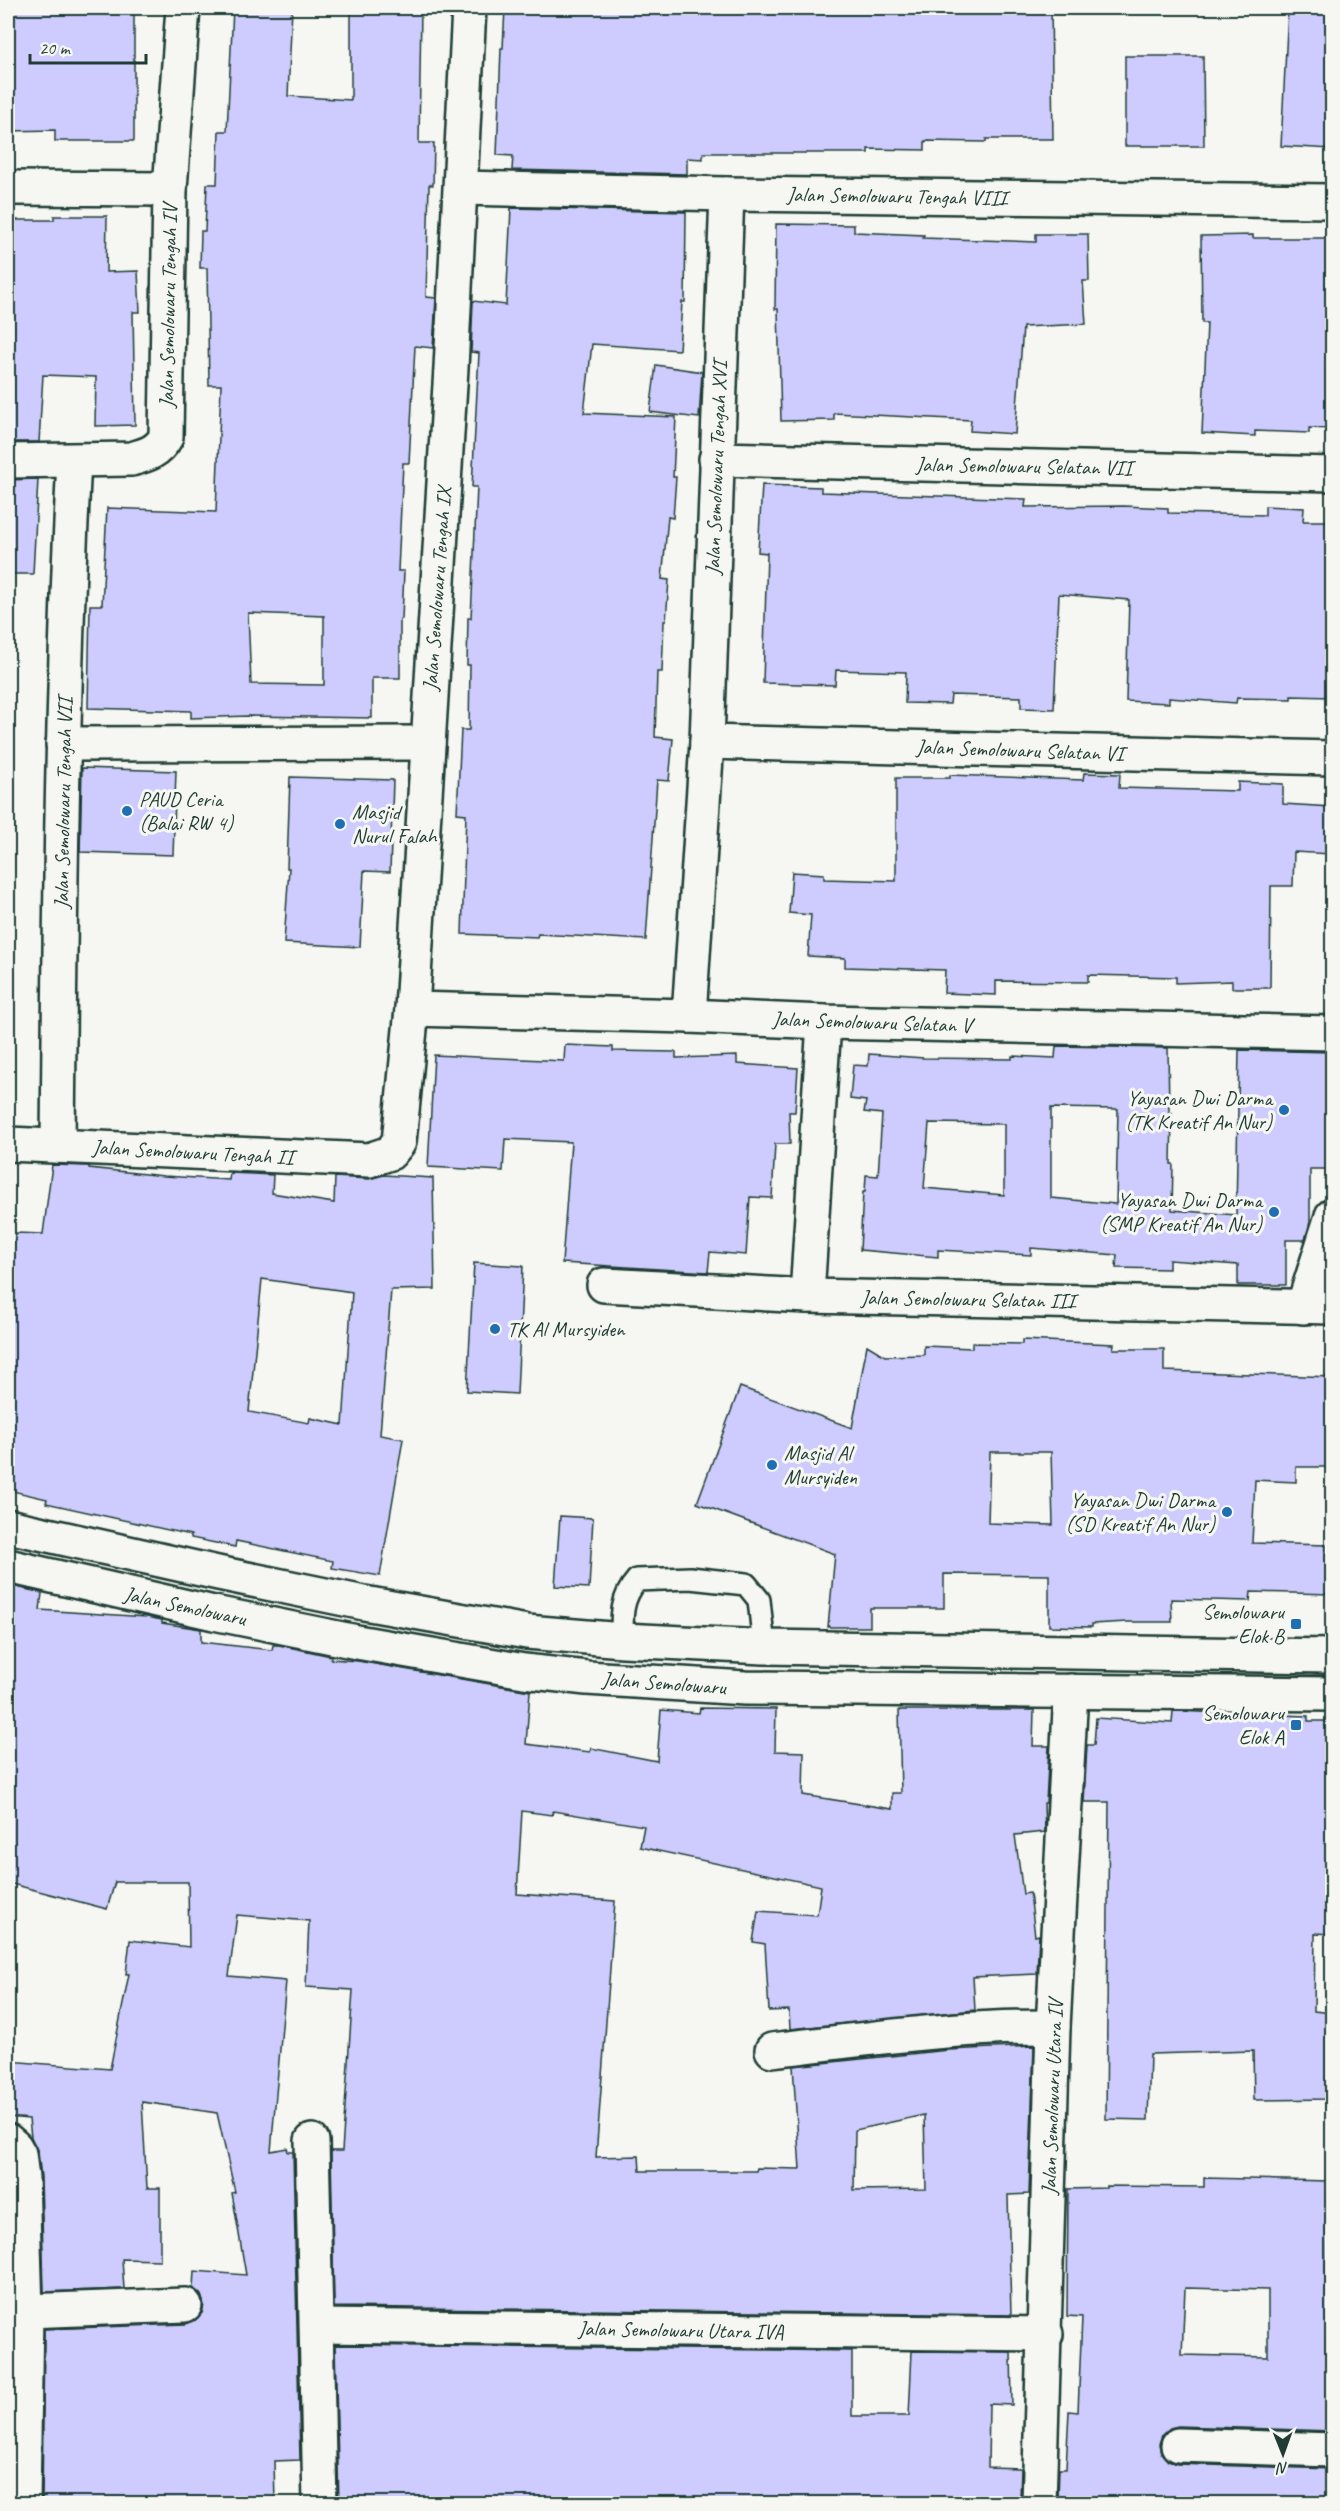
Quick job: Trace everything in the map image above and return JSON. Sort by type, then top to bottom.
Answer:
[{"type":"street","name":"Jalan Semolowaru Tengah IV","points":[[8,461],[131,459],[160,448],[166,438],[170,189],[183,8]]},
{"type":"street","name":"Jalan Semolowaru Tengah IX","points":[[378,1158],[390,1153],[399,1142],[412,1010],[461,188],[469,8]]},
{"type":"street","points":[[8,188],[170,189]]},
{"type":"street","name":"Jalan Semolowaru Tengah VIII","points":[[461,188],[727,194],[1332,201]]},
{"type":"street","name":"Jalan Semolowaru Tengah XVI","points":[[689,1016],[707,742],[727,194]]},
{"type":"street","name":"Jalan Semolowaru Selatan VII","points":[[716,459],[1332,474]]},
{"type":"street","name":"Jalan Semolowaru Tengah VII","points":[[58,1146],[63,744],[74,461]]},
{"type":"street","name":"Jalan Semolowaru Selatan VI","points":[[707,742],[1332,758]]},
{"type":"street","points":[[63,744],[428,743]]},
{"type":"street","name":"Jalan Semolowaru Selatan V","points":[[412,1010],[1332,1033]]},
{"type":"street","points":[[807,1296],[824,1022]]},
{"type":"street","name":"Jalan Semolowaru Tengah II","points":[[8,1144],[369,1160],[378,1158]]},
{"type":"street","points":[[1318,1307],[1332,1216]]},
{"type":"street","name":"Jalan Semolowaru Selatan III","points":[[604,1285],[807,1296],[1318,1307]]},
{"type":"street","name":"Jalan Semolowaru","points":[[8,1526],[229,1575],[527,1632],[623,1640],[764,1647],[1332,1656]]},
{"type":"street","name":"Jalan Semolowaru","points":[[8,1566],[214,1613],[357,1642],[524,1671],[587,1678],[745,1688],[1332,1694]]},
{"type":"street","points":[[524,1671],[527,1632]]},
{"type":"street","name":"Jalan Semolowaru Utara IV","points":[[1040,2504],[1053,2027],[1071,1691]]},
{"type":"street","points":[[772,2050],[998,2026],[1053,2027]]},
{"type":"street","points":[[8,2141],[15,2146],[19,2154],[22,2178],[26,2312],[16,2391],[23,2504]]},
{"type":"street","points":[[312,2141],[320,2504]]},
{"type":"street","points":[[26,2312],[185,2306]]},
{"type":"street","name":"Jalan Semolowaru Utara IVA","points":[[317,2326],[1046,2334]]},
{"type":"street","points":[[1178,2445],[1332,2450]]},
{"type":"lane","points":[[623,1640],[622,1605],[628,1590],[637,1580],[710,1579],[746,1584],[759,1600],[764,1647]]},
{"type":"building","points":[[8,8],[134,8],[134,141],[55,141],[55,130],[8,131]]},
{"type":"building","points":[[233,8],[292,8],[288,96],[351,100],[351,8],[421,8],[419,143],[434,143],[433,185],[429,185],[426,297],[436,298],[433,348],[415,346],[409,463],[403,463],[398,571],[404,571],[402,619],[400,619],[400,678],[372,678],[372,718],[248,716],[191,718],[191,711],[88,708],[90,605],[102,605],[107,508],[216,512],[221,385],[209,385],[207,268],[200,268],[201,231],[205,231],[207,184],[217,184],[219,131],[227,131]],"holes":[[[248,613],[324,616],[324,685],[251,684]]]},
{"type":"building","points":[[505,8],[1051,8],[1053,139],[986,139],[986,142],[925,141],[925,150],[868,149],[868,153],[703,153],[703,159],[687,158],[687,174],[512,170],[513,156],[497,155],[501,48],[503,48]]},
{"type":"building","points":[[1288,9],[1332,11],[1332,149],[1281,146]]},
{"type":"building","points":[[1125,56],[1203,56],[1204,146],[1125,146]]},
{"type":"building","points":[[511,208],[686,212],[685,302],[682,302],[679,350],[592,344],[584,413],[676,417],[673,477],[676,477],[673,518],[668,517],[662,579],[669,580],[666,621],[664,621],[662,672],[657,672],[655,737],[673,739],[669,781],[657,780],[646,940],[538,934],[537,937],[462,934],[466,814],[457,813],[461,730],[469,730],[468,618],[471,618],[477,487],[472,487],[479,353],[471,352],[473,301],[506,305]]},
{"type":"building","points":[[54,216],[107,216],[106,272],[138,271],[140,312],[133,312],[135,425],[95,426],[96,377],[43,375],[39,442],[8,442],[8,220],[54,220]]},
{"type":"building","points":[[776,224],[854,225],[854,232],[924,235],[923,238],[1036,242],[1036,234],[1088,234],[1089,281],[1083,281],[1086,324],[1023,327],[1015,434],[970,431],[971,420],[834,413],[834,420],[781,421],[778,309],[775,309]]},
{"type":"building","points":[[1253,235],[1253,238],[1332,238],[1332,429],[1309,428],[1309,433],[1255,431],[1255,436],[1202,433],[1207,323],[1202,323],[1201,236]]},
{"type":"building","points":[[656,365],[702,372],[699,418],[650,412]]},
{"type":"building","points":[[38,479],[33,574],[8,574],[8,480]]},
{"type":"building","points":[[762,485],[821,487],[821,492],[1026,499],[1025,507],[1124,506],[1168,508],[1168,513],[1265,515],[1265,506],[1304,508],[1303,521],[1332,521],[1332,697],[1237,698],[1236,703],[1169,698],[1169,703],[1126,701],[1129,600],[1059,594],[1054,709],[1021,708],[1021,697],[951,695],[950,704],[905,703],[906,672],[836,670],[835,685],[763,683],[767,553],[758,552]]},
{"type":"building","name":"PAUD Ceria (Balai RW 4)","points":[[82,768],[176,771],[173,855],[80,852]]},
{"type":"building","points":[[1084,773],[1120,774],[1119,788],[1238,791],[1238,782],[1283,784],[1283,804],[1332,807],[1332,854],[1294,852],[1293,886],[1271,886],[1270,988],[1232,988],[1232,981],[1176,983],[1176,977],[1088,975],[1088,982],[996,981],[996,995],[944,993],[945,970],[845,967],[845,958],[808,956],[811,915],[789,913],[792,872],[824,874],[824,879],[896,881],[896,778],[950,778],[950,775],[1083,780]]},
{"type":"building","name":"Masjid Nurul Falah","points":[[290,777],[393,780],[390,872],[364,871],[360,947],[284,943],[289,868],[287,868]]},
{"type":"building","points":[[565,1045],[613,1047],[613,1051],[676,1052],[676,1058],[737,1056],[737,1064],[798,1068],[795,1112],[789,1112],[790,1144],[775,1144],[772,1198],[750,1197],[746,1255],[710,1252],[708,1272],[562,1263],[571,1142],[505,1139],[503,1171],[428,1167],[434,1055],[564,1061]]},
{"type":"building","points":[[1056,1046],[1168,1048],[1169,1113],[1172,1113],[1172,1210],[1236,1215],[1239,1050],[1331,1052],[1329,1169],[1310,1169],[1310,1222],[1305,1240],[1286,1240],[1286,1285],[1238,1285],[1238,1265],[1169,1260],[1169,1269],[1116,1268],[1117,1255],[1031,1248],[1031,1255],[938,1250],[938,1257],[860,1250],[863,1192],[865,1192],[866,1175],[878,1176],[882,1114],[864,1112],[866,1101],[850,1099],[853,1065],[868,1066],[869,1054],[924,1058],[1012,1059],[1012,1056],[1055,1058]],"holes":[[[1051,1108],[1118,1109],[1116,1204],[1051,1198]],[[929,1123],[1004,1124],[1004,1195],[924,1188]]]},
{"type":"building","points":[[52,1165],[89,1166],[89,1168],[164,1176],[229,1180],[230,1173],[273,1175],[272,1193],[334,1203],[335,1177],[369,1179],[384,1175],[433,1178],[435,1289],[391,1290],[380,1435],[403,1439],[380,1576],[332,1568],[333,1561],[236,1541],[235,1547],[191,1538],[191,1535],[46,1503],[47,1499],[8,1490],[8,1241],[15,1242],[16,1233],[43,1234]],"holes":[[[262,1279],[352,1292],[343,1425],[310,1418],[309,1423],[249,1412]]]},
{"type":"building","name":"TK Al Mursyiden","points":[[474,1263],[523,1266],[517,1394],[467,1391]]},
{"type":"building","points":[[1022,1340],[1114,1344],[1113,1349],[1164,1349],[1164,1371],[1332,1377],[1332,1467],[1296,1467],[1296,1482],[1255,1480],[1252,1543],[1326,1545],[1326,1553],[1332,1553],[1332,1594],[1251,1592],[1250,1601],[1171,1599],[1172,1622],[1092,1624],[1092,1627],[1049,1626],[1049,1575],[944,1574],[944,1608],[870,1608],[870,1627],[828,1627],[835,1554],[697,1503],[740,1387],[852,1428],[867,1345],[885,1356],[924,1355],[924,1346],[972,1348],[972,1343],[1022,1344]],"holes":[[[990,1452],[1051,1452],[1053,1525],[988,1523]]]},
{"type":"building","points":[[560,1516],[593,1518],[589,1588],[555,1586]]},
{"type":"building","points":[[8,1585],[42,1593],[40,1610],[147,1617],[162,1620],[162,1623],[201,1629],[201,1642],[272,1650],[273,1645],[279,1645],[331,1656],[331,1659],[358,1661],[530,1691],[526,1744],[590,1752],[591,1748],[657,1761],[661,1710],[699,1713],[700,1708],[776,1709],[775,1751],[804,1752],[803,1795],[892,1809],[892,1793],[901,1793],[899,1710],[1034,1710],[1033,1746],[1049,1746],[1046,1803],[1044,1803],[1045,1832],[1015,1835],[1023,1894],[1030,1893],[1035,1936],[1039,1935],[1037,1974],[973,1977],[975,2010],[790,2029],[789,2010],[769,2011],[765,1944],[753,1942],[758,1911],[817,1915],[821,1886],[640,1847],[644,1826],[553,1811],[552,1815],[522,1811],[517,1894],[615,1901],[596,2157],[639,2156],[640,2171],[800,2169],[793,2066],[949,2050],[1034,2046],[1029,2194],[1008,2195],[1011,2315],[334,2307],[331,2151],[342,2151],[353,1990],[306,1987],[309,1921],[237,1915],[229,1976],[286,1981],[271,2151],[287,2148],[288,2152],[293,2152],[300,2460],[274,2461],[275,2504],[42,2504],[44,2329],[186,2324],[195,2320],[202,2313],[204,2305],[201,2295],[193,2288],[194,2271],[246,2275],[232,2193],[235,2192],[217,2113],[142,2102],[147,2188],[160,2188],[160,2260],[122,2259],[124,2289],[44,2292],[41,2177],[38,2152],[31,2137],[29,2119],[8,2117],[8,2061],[110,2069],[129,1974],[126,1974],[130,1940],[189,1947],[188,1882],[115,1882],[107,1909],[8,1883]],"holes":[[[924,2115],[926,2189],[854,2190],[855,2130]]]},
{"type":"building","points":[[1173,1711],[1308,1716],[1308,1721],[1332,1721],[1332,1934],[1315,1933],[1314,2011],[1332,2013],[1328,2099],[1254,2100],[1253,2051],[1150,2054],[1148,2120],[1106,2119],[1109,1802],[1084,1802],[1087,1745],[1094,1745],[1096,1718],[1172,1723]]},
{"type":"building","points":[[1204,2178],[1330,2181],[1327,2279],[1332,2279],[1332,2431],[1178,2426],[1170,2428],[1162,2435],[1159,2444],[1161,2453],[1168,2461],[1177,2464],[1332,2469],[1332,2504],[1066,2504],[1067,2499],[1058,2499],[1059,2469],[1066,2469],[1069,2411],[1078,2412],[1082,2317],[1067,2316],[1068,2189],[1106,2188],[1106,2186],[1204,2187]],"holes":[[[1185,2288],[1268,2290],[1268,2357],[1182,2355]]]},
{"type":"building","points":[[335,2345],[852,2351],[852,2416],[909,2416],[912,2351],[1011,2352],[1012,2405],[989,2404],[988,2467],[1021,2468],[1020,2498],[928,2497],[928,2504],[339,2504]]},
{"type":"place","name":"PAUD Ceria (Balai RW 4)","points":[[127,811]]},
{"type":"place","name":"Masjid Nurul Falah","points":[[340,824]]},
{"type":"place","name":"Yayasan Dwi Darma (TK Kreatif An Nur)","points":[[1284,1110]]},
{"type":"place","name":"Yayasan Dwi Darma (SMP Kreatif An Nur)","points":[[1274,1212]]},
{"type":"place","name":"TK Al Mursyiden","points":[[495,1329]]},
{"type":"place","name":"Masjid Al Mursyiden","points":[[772,1465]]},
{"type":"place","name":"Yayasan Dwi Darma (SD Kreatif An Nur)","points":[[1227,1512]]},
{"type":"place","name":"Semolowaru Elok B","points":[[1296,1624]]},
{"type":"place","name":"Semolowaru Elok A","points":[[1296,1725]]}]
